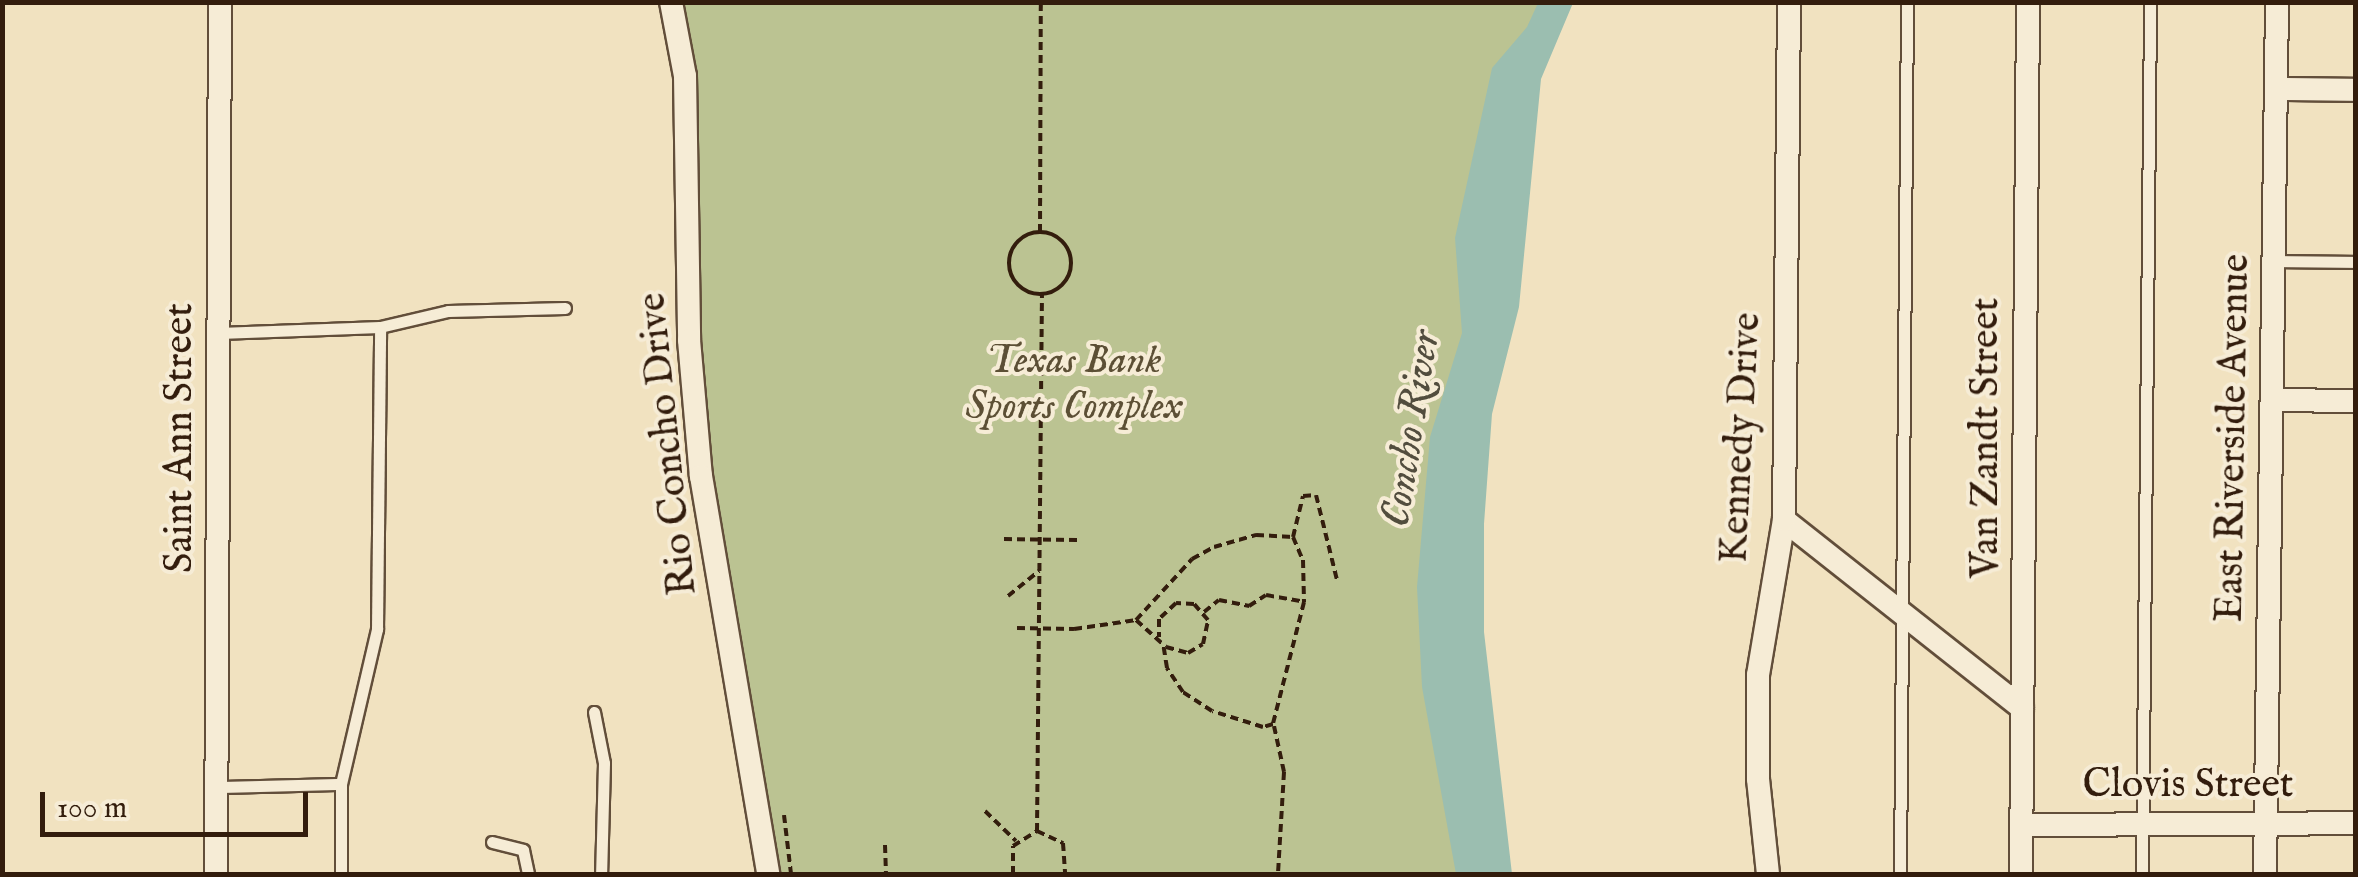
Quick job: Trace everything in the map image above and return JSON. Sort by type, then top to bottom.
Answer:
[{"type":"street","name":"Saint Ann Street","points":[[216,874],[220,2]]},
{"type":"street","name":"Rio Concho Drive","points":[[671,2],[685,76],[688,340],[701,476],[768,874]]},
{"type":"street","name":"Kennedy Drive","points":[[1768,874],[1758,779],[1758,674],[1784,520],[1789,2]]},
{"type":"street","name":"Van Zandt Street","points":[[2021,874],[2028,2]]},
{"type":"street","name":"East Riverside Avenue","points":[[2264,874],[2276,2]]},
{"type":"street","points":[[2277,89],[2356,90]]},
{"type":"street","points":[[2273,400],[2356,401]]},
{"type":"street","points":[[1784,520],[2022,708]]},
{"type":"street","name":"Clovis Street","points":[[2022,824],[2356,823]]},
{"type":"lane","points":[[1900,874],[1907,2]]},
{"type":"lane","points":[[2142,874],[2150,2]]},
{"type":"lane","points":[[2275,262],[2356,262]]},
{"type":"lane","points":[[219,332],[380,327],[448,310],[565,308]]},
{"type":"lane","points":[[341,874],[341,784],[378,629],[380,327]]},
{"type":"lane","points":[[594,712],[604,763],[601,874]]},
{"type":"lane","points":[[217,787],[341,784]]},
{"type":"lane","points":[[492,842],[523,850],[528,874]]},
{"type":"path","points":[[1040,232],[1041,2]]},
{"type":"path","points":[[1040,232],[1058,238],[1070,262],[1064,282],[1042,294],[1014,280],[1009,260],[1018,240],[1040,232]]},
{"type":"path","points":[[1037,831],[1042,294]]},
{"type":"path","points":[[1278,874],[1284,772],[1273,724],[1304,602],[1303,560],[1292,536],[1303,496],[1316,495],[1337,580]]},
{"type":"path","points":[[1017,628],[1136,620],[1161,600],[1192,559],[1214,547],[1256,535],[1292,536]]},
{"type":"path","points":[[1004,539],[1077,540]]},
{"type":"path","points":[[1008,596],[1040,571]]},
{"type":"path","points":[[1204,612],[1219,600],[1249,606],[1266,595],[1304,602]]},
{"type":"path","points":[[1136,620],[1179,653],[1196,650],[1209,630],[1204,612],[1185,602],[1170,605],[1161,600]]},
{"type":"path","points":[[1159,636],[1159,619],[1170,605]]},
{"type":"path","points":[[1163,642],[1167,668],[1183,692],[1212,711],[1262,727],[1273,724]]},
{"type":"path","points":[[985,811],[1016,841]]},
{"type":"path","points":[[784,815],[791,874]]},
{"type":"path","points":[[1013,874],[1010,856],[1016,841],[1037,831]]},
{"type":"path","points":[[1037,831],[1063,843],[1066,874]]},
{"type":"path","points":[[885,845],[886,874]]},
{"type":"green space","name":"Texas Bank Sports Complex","points":[[671,3],[1556,3],[1458,384],[1482,874],[768,874],[701,476]]},
{"type":"shaded area","points":[[1538,3],[1573,3],[1541,79],[1519,307],[1492,414],[1484,524],[1484,632],[1512,874],[1456,874],[1422,687],[1417,587],[1430,437],[1462,333],[1455,238],[1492,68],[1527,27]]},
{"type":"water label","name":"Concho River","points":[[1412,429]]}]
